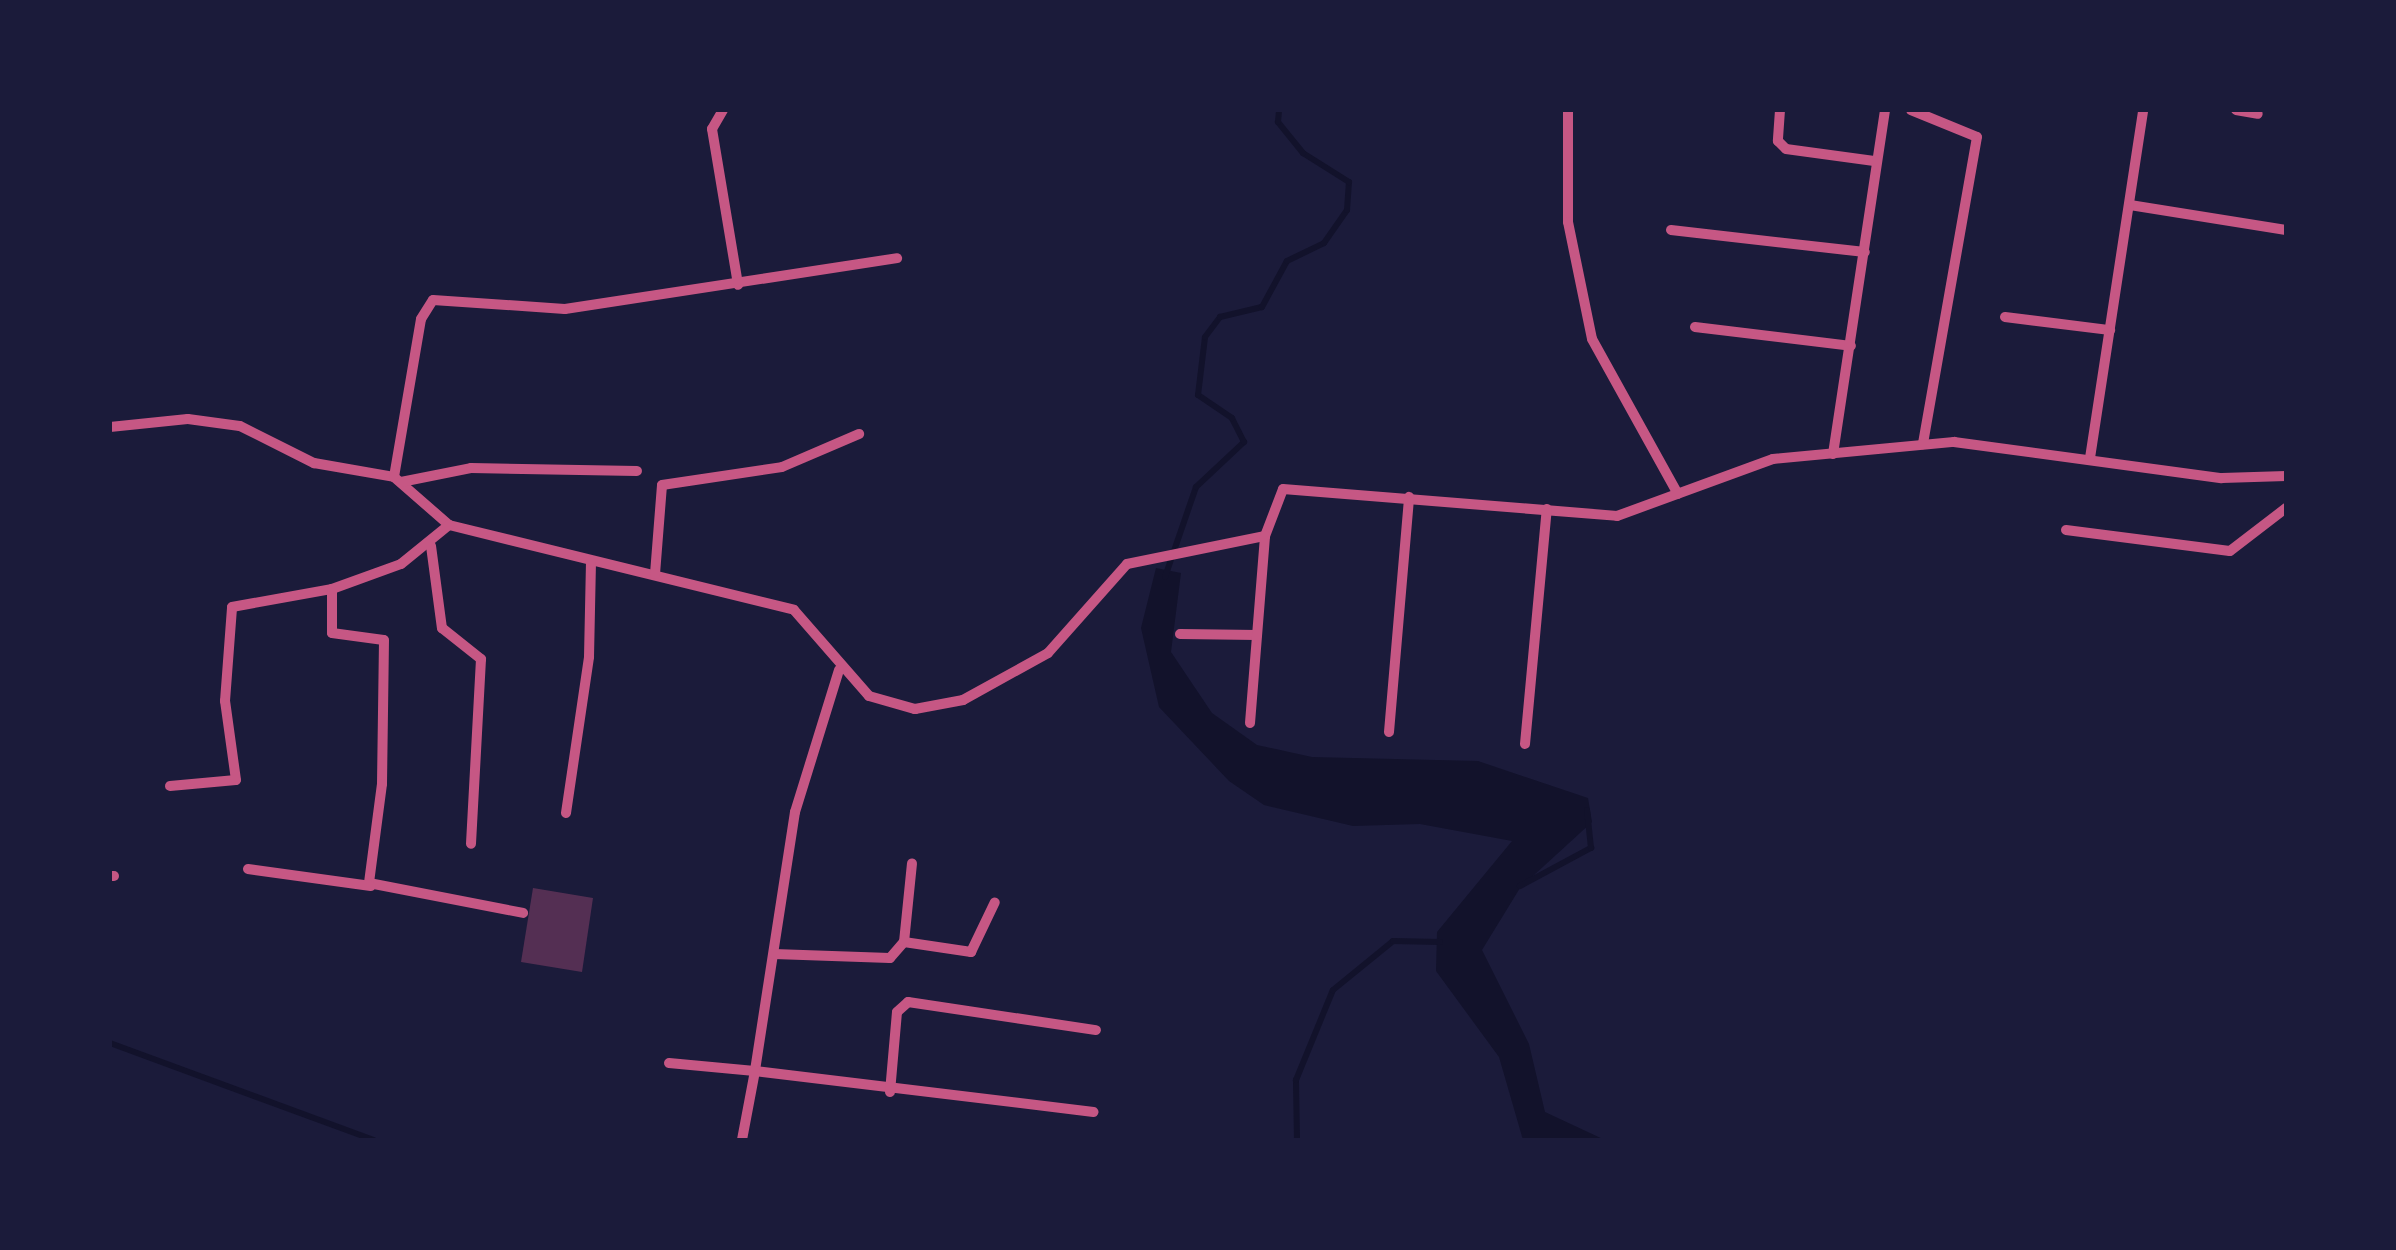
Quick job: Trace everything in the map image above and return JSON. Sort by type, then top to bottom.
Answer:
[{"type":"street","points":[[723,110],[712,129],[738,286]]},
{"type":"street","points":[[1568,110],[1568,222],[1592,339],[1678,494]]},
{"type":"street","points":[[1780,110],[1778,142],[1786,149],[1874,161]]},
{"type":"street","points":[[1833,454],[1866,252],[1874,161],[1885,110]]},
{"type":"street","points":[[1911,110],[1977,137],[1923,444]]},
{"type":"street","points":[[2090,458],[2142,110]]},
{"type":"street","points":[[2236,110],[2258,114]]},
{"type":"street","points":[[2130,206],[2286,230]]},
{"type":"street","points":[[1671,230],[1866,252]]},
{"type":"street","points":[[398,479],[421,320],[433,300],[564,310],[738,286],[898,258]]},
{"type":"street","points":[[2004,316],[2110,330]]},
{"type":"street","points":[[1695,327],[1851,346]]},
{"type":"street","points":[[110,428],[224,422],[314,463],[398,479],[471,468],[636,470]]},
{"type":"street","points":[[655,574],[662,485],[782,467],[859,434]]},
{"type":"street","points":[[1250,722],[1265,536],[1283,489],[1618,516],[1756,463],[1923,444],[2090,458],[2222,478],[2286,476]]},
{"type":"street","points":[[398,479],[449,525],[794,610],[840,670],[892,706],[963,700],[1048,653],[1109,578],[1147,558],[1265,536]]},
{"type":"street","points":[[1388,732],[1409,498]]},
{"type":"street","points":[[2066,530],[2230,551],[2286,508]]},
{"type":"street","points":[[1524,744],[1547,509]]},
{"type":"street","points":[[170,786],[236,780],[225,712],[232,607],[332,589],[431,546],[449,525]]},
{"type":"street","points":[[431,546],[442,628],[480,659],[471,844]]},
{"type":"street","points":[[566,814],[589,657],[591,561]]},
{"type":"street","points":[[332,589],[332,633],[384,640],[370,886]]},
{"type":"street","points":[[1180,634],[1257,636]]},
{"type":"street","points":[[742,1140],[800,790],[840,670]]},
{"type":"street","points":[[904,942],[912,863]]},
{"type":"street","points":[[248,870],[370,886],[523,913]]},
{"type":"street","points":[[774,954],[878,961],[904,942],[972,952],[995,902]]},
{"type":"street","points":[[890,1092],[897,1012],[908,1002],[1096,1030]]},
{"type":"street","points":[[669,1063],[754,1071],[890,1092],[1094,1112]]},
{"type":"shaded area","points":[[1156,568],[1181,573],[1171,652],[1212,713],[1257,745],[1312,757],[1478,761],[1588,798],[1592,822],[1520,888],[1482,950],[1529,1044],[1545,1112],[1605,1140],[1523,1140],[1499,1057],[1436,971],[1437,932],[1512,841],[1420,824],[1353,826],[1264,805],[1229,781],[1159,707],[1141,628]]},
{"type":"building","points":[[533,888],[593,898],[582,972],[521,962]]},
{"type":"waterway","points":[[1165,577],[1196,487],[1244,442],[1232,418],[1198,395],[1205,337],[1220,317],[1262,307],[1287,261],[1324,243],[1347,210],[1349,182],[1303,153],[1278,122],[1279,110]]},
{"type":"waterway","points":[[1520,886],[1591,848],[1587,810]]},
{"type":"waterway","points":[[1297,1140],[1296,1080],[1333,990],[1393,941],[1440,942]]},
{"type":"waterway","points":[[110,1043],[374,1140]]}]
